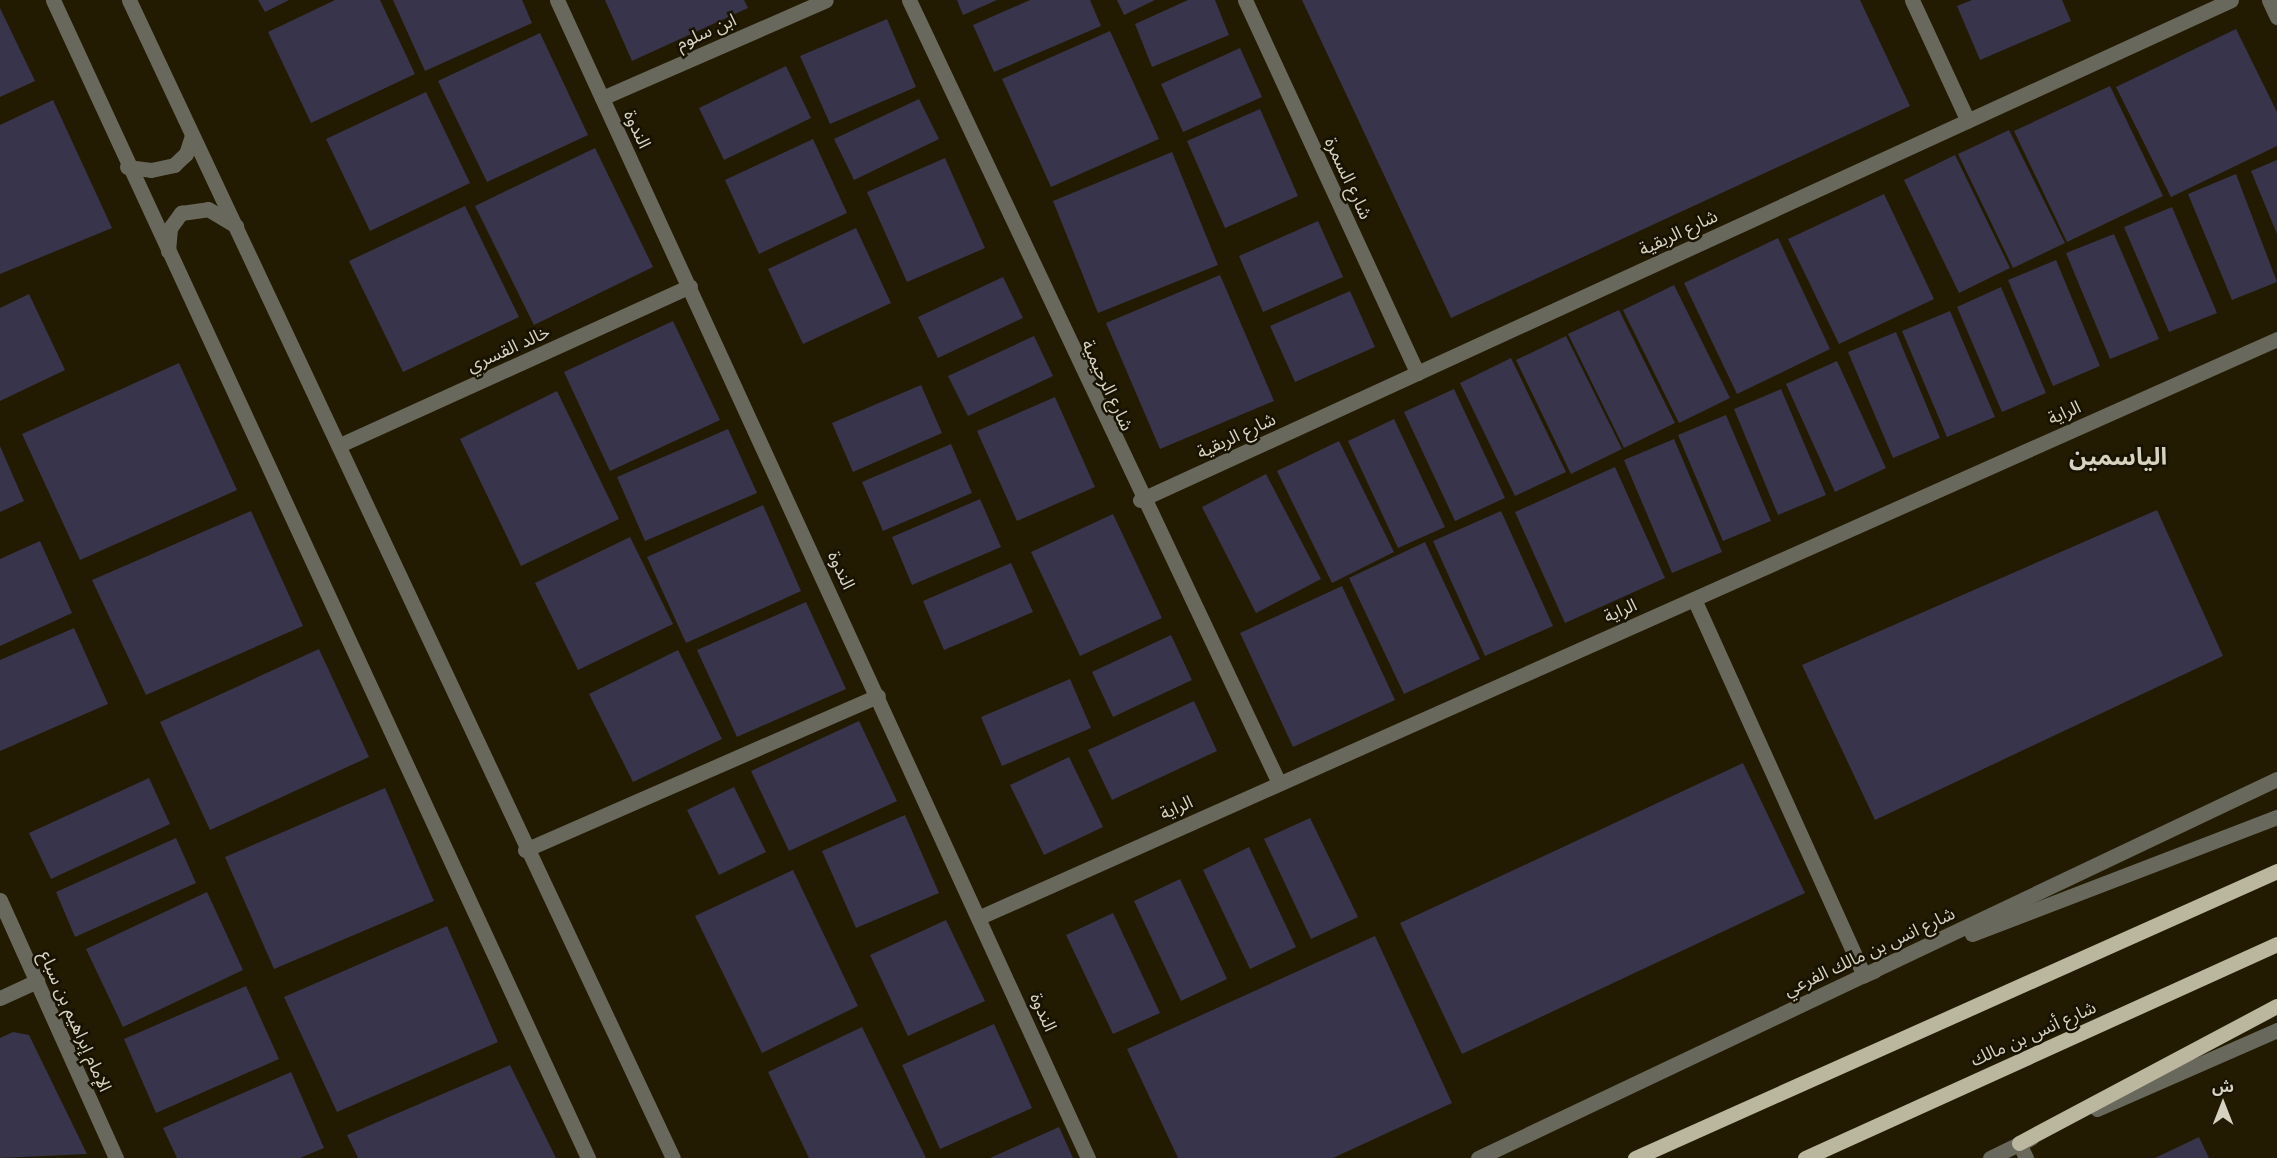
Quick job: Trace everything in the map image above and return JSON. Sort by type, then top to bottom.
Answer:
[{"type":"main road","points":[[1635,1158],[2277,871]]},
{"type":"main road","name":"شارع أنس بن مالك","points":[[1805,1158],[2277,944]]},
{"type":"main road","points":[[2019,1143],[2277,1006]]},
{"type":"street","points":[[53,0],[127,166],[588,1158]]},
{"type":"street","points":[[129,0],[192,136],[342,444],[525,850],[673,1158]]},
{"type":"street","name":"الندوة","points":[[557,0],[980,917],[1088,1158]]},
{"type":"street","name":"ابن سلوم","points":[[602,98],[826,0]]},
{"type":"street","name":"شارع الرحيمية","points":[[909,0],[1140,500],[1279,783]]},
{"type":"street","name":"شارع السمرة","points":[[1245,0],[1417,373]]},
{"type":"street","points":[[1912,0],[1968,120]]},
{"type":"street","name":"شارع الربقية","points":[[1140,500],[2231,0]]},
{"type":"street","points":[[2269,0],[2277,17]]},
{"type":"street","points":[[127,166],[151,170],[174,165],[186,154],[192,136]]},
{"type":"street","points":[[168,252],[170,228],[181,213],[208,209],[236,226]]},
{"type":"street","name":"خالد القسري","points":[[342,444],[690,286]]},
{"type":"street","name":"الراية","points":[[980,917],[2277,339]]},
{"type":"street","points":[[1694,599],[1864,975],[2277,817]]},
{"type":"street","points":[[525,850],[878,696]]},
{"type":"street","name":"شارع انس بن مالك الفرعي","points":[[1478,1158],[2277,779]]},
{"type":"street","name":"الإمام إبراهيم بن سباع","points":[[0,900],[116,1158]]},
{"type":"street","points":[[0,998],[37,981]]},
{"type":"street","points":[[1990,1158],[2019,1143],[2277,1030]]},
{"type":"street","points":[[2019,1143],[2026,1158]]},
{"type":"building","points":[[258,0],[289,0],[265,12]]},
{"type":"building","points":[[335,0],[380,0],[415,74],[311,123],[268,32]]},
{"type":"building","points":[[393,0],[522,0],[532,23],[425,71]]},
{"type":"building","points":[[605,0],[744,0],[748,8],[632,61]]},
{"type":"building","points":[[957,0],[997,0],[963,15]]},
{"type":"building","points":[[1030,0],[1090,0],[1101,26],[994,72],[973,25]]},
{"type":"building","points":[[1117,0],[1155,0],[1124,15]]},
{"type":"building","points":[[1188,0],[1215,0],[1229,35],[1152,67],[1135,24]]},
{"type":"building","points":[[1302,0],[1860,0],[1910,106],[1451,318]]},
{"type":"building","points":[[1972,0],[2062,0],[2071,21],[1980,60],[1957,6]]},
{"type":"building","points":[[0,8],[35,81],[0,97]]},
{"type":"building","points":[[887,19],[916,87],[830,124],[800,56]]},
{"type":"building","points":[[2236,29],[2277,112],[2277,146],[2171,197],[2116,87]]},
{"type":"building","points":[[1110,31],[1159,139],[1051,187],[1002,79]]},
{"type":"building","points":[[540,33],[588,135],[487,182],[438,81]]},
{"type":"building","points":[[1240,48],[1262,97],[1183,132],[1161,84]]},
{"type":"building","points":[[786,66],[811,118],[724,160],[699,108]]},
{"type":"building","points":[[2110,86],[2163,196],[2067,242],[2014,131]]},
{"type":"building","points":[[426,92],[470,183],[370,231],[326,139]]},
{"type":"building","points":[[919,99],[939,139],[854,180],[834,139]]},
{"type":"building","points":[[53,100],[112,228],[0,274],[0,125]]},
{"type":"building","points":[[1260,109],[1298,196],[1225,228],[1187,141]]},
{"type":"building","points":[[2009,130],[2065,243],[2013,268],[1958,154]]},
{"type":"building","points":[[813,139],[847,213],[759,254],[725,180]]},
{"type":"building","points":[[595,148],[653,267],[534,325],[475,206]]},
{"type":"building","points":[[1172,152],[1218,265],[1098,313],[1053,201]]},
{"type":"building","points":[[1955,155],[2010,268],[1959,293],[1904,180]]},
{"type":"building","points":[[945,158],[985,248],[907,282],[867,192]]},
{"type":"building","points":[[2277,160],[2277,234],[2251,171]]},
{"type":"building","points":[[2236,174],[2277,282],[2232,300],[2188,194]]},
{"type":"building","points":[[1884,194],[1934,299],[1839,344],[1788,239]]},
{"type":"building","points":[[465,206],[519,317],[403,372],[349,261]]},
{"type":"building","points":[[2172,207],[2217,313],[2169,332],[2124,227]]},
{"type":"building","points":[[1318,221],[1343,277],[1263,312],[1239,256]]},
{"type":"building","points":[[856,228],[891,303],[803,344],[768,269]]},
{"type":"building","points":[[2114,234],[2159,339],[2110,359],[2066,253]]},
{"type":"building","points":[[1778,238],[1830,349],[1737,394],[1684,283]]},
{"type":"building","points":[[2056,260],[2100,366],[2053,386],[2008,280]]},
{"type":"building","points":[[1220,275],[1274,401],[1160,449],[1106,323]]},
{"type":"building","points":[[1003,277],[1023,318],[938,358],[918,317]]},
{"type":"building","points":[[1674,285],[1730,398],[1679,423],[1623,310]]},
{"type":"building","points":[[2001,287],[2046,393],[2002,412],[1957,307]]},
{"type":"building","points":[[1350,291],[1375,347],[1295,382],[1270,326]]},
{"type":"building","points":[[29,294],[65,370],[0,401],[0,308]]},
{"type":"building","points":[[1619,310],[1675,423],[1624,448],[1568,334]]},
{"type":"building","points":[[1950,311],[1995,417],[1947,437],[1902,331]]},
{"type":"building","points":[[673,321],[720,420],[610,471],[564,372]]},
{"type":"building","points":[[1896,332],[1940,438],[1893,458],[1848,352]]},
{"type":"building","points":[[1034,336],[1053,376],[968,416],[948,376]]},
{"type":"building","points":[[1566,336],[1622,449],[1571,474],[1516,360]]},
{"type":"building","points":[[1511,358],[1566,472],[1515,496],[1460,383]]},
{"type":"building","points":[[1837,361],[1886,468],[1835,492],[1786,384]]},
{"type":"building","points":[[179,363],[237,490],[80,560],[22,434]]},
{"type":"building","points":[[921,385],[942,433],[853,472],[832,423]]},
{"type":"building","points":[[1454,389],[1505,498],[1455,521],[1404,412]]},
{"type":"building","points":[[1781,389],[1826,495],[1778,515],[1734,409]]},
{"type":"building","points":[[557,391],[619,519],[521,566],[460,439]]},
{"type":"building","points":[[1055,397],[1095,487],[1017,521],[977,431]]},
{"type":"building","points":[[1726,415],[1771,521],[1723,541],[1678,435]]},
{"type":"building","points":[[1394,419],[1445,527],[1398,548],[1348,441]]},
{"type":"building","points":[[728,429],[757,493],[645,541],[617,477]]},
{"type":"building","points":[[1674,439],[1722,552],[1672,573],[1624,460]]},
{"type":"building","points":[[1339,441],[1394,552],[1332,583],[1277,471]]},
{"type":"building","points":[[951,444],[972,493],[883,531],[862,482]]},
{"type":"building","points":[[0,446],[24,501],[0,512]]},
{"type":"building","points":[[1615,467],[1665,578],[1565,623],[1515,512]]},
{"type":"building","points":[[1266,474],[1321,579],[1256,613],[1202,507]]},
{"type":"building","points":[[980,499],[1001,547],[912,585],[892,537]]},
{"type":"building","points":[[763,505],[801,591],[686,643],[647,557]]},
{"type":"building","points":[[2157,510],[2223,656],[1875,820],[1802,665]]},
{"type":"building","points":[[251,511],[303,626],[146,695],[92,580]]},
{"type":"building","points":[[1501,511],[1553,626],[1485,656],[1433,541]]},
{"type":"building","points":[[1113,514],[1162,618],[1080,656],[1031,552]]},
{"type":"building","points":[[630,537],[673,624],[578,670],[535,583]]},
{"type":"building","points":[[40,541],[72,613],[0,646],[0,559]]},
{"type":"building","points":[[1425,542],[1480,659],[1404,694],[1349,578]]},
{"type":"building","points":[[1011,563],[1033,612],[944,650],[923,601]]},
{"type":"building","points":[[1342,586],[1395,700],[1293,747],[1240,633]]},
{"type":"building","points":[[806,602],[846,689],[737,737],[697,650]]},
{"type":"building","points":[[74,628],[108,704],[0,751],[0,660]]},
{"type":"building","points":[[1171,635],[1192,680],[1113,717],[1092,672]]},
{"type":"building","points":[[319,649],[369,757],[210,830],[160,722]]},
{"type":"building","points":[[678,650],[722,739],[633,782],[589,694]]},
{"type":"building","points":[[1070,679],[1091,728],[1002,766],[981,717]]},
{"type":"building","points":[[1194,701],[1217,751],[1112,800],[1088,750]]},
{"type":"building","points":[[859,721],[897,801],[789,851],[751,771]]},
{"type":"building","points":[[1069,757],[1103,827],[1044,855],[1010,785]]},
{"type":"building","points":[[1743,763],[1805,893],[1462,1054],[1400,923]]},
{"type":"building","points":[[149,778],[170,824],[51,879],[29,833]]},
{"type":"building","points":[[734,787],[766,852],[719,875],[687,810]]},
{"type":"building","points":[[385,788],[434,901],[274,969],[225,857]]},
{"type":"building","points":[[905,815],[939,893],[856,928],[822,851]]},
{"type":"building","points":[[1310,818],[1358,917],[1311,939],[1264,839]]},
{"type":"building","points":[[176,838],[196,883],[75,937],[56,892]]},
{"type":"building","points":[[1249,847],[1296,947],[1250,969],[1203,870]]},
{"type":"building","points":[[793,870],[858,1006],[762,1053],[695,916]]},
{"type":"building","points":[[1180,879],[1227,979],[1181,1001],[1134,901]]},
{"type":"building","points":[[207,892],[243,970],[123,1027],[86,949]]},
{"type":"building","points":[[1113,913],[1160,1013],[1113,1034],[1066,935]]},
{"type":"building","points":[[946,920],[985,1001],[908,1036],[870,955]]},
{"type":"building","points":[[447,926],[498,1042],[337,1112],[284,997]]},
{"type":"building","points":[[1375,936],[1452,1103],[1333,1158],[1178,1158],[1127,1049]]},
{"type":"building","points":[[246,986],[279,1059],[156,1113],[124,1039]]},
{"type":"building","points":[[994,1024],[1032,1108],[940,1149],[902,1065]]},
{"type":"building","points":[[862,1027],[926,1158],[809,1158],[768,1072]]},
{"type":"building","points":[[13,1032],[29,1035],[87,1154],[0,1158],[0,1038]]},
{"type":"building","points":[[510,1065],[556,1158],[358,1158],[347,1135]]},
{"type":"building","points":[[291,1072],[324,1148],[300,1158],[177,1158],[163,1128]]},
{"type":"building","points":[[1059,1127],[1073,1158],[990,1158]]},
{"type":"building","points":[[2199,1137],[2209,1158],[2155,1158]]},
{"type":"district","name":"الياسمين","points":[[2118,456]]}]
